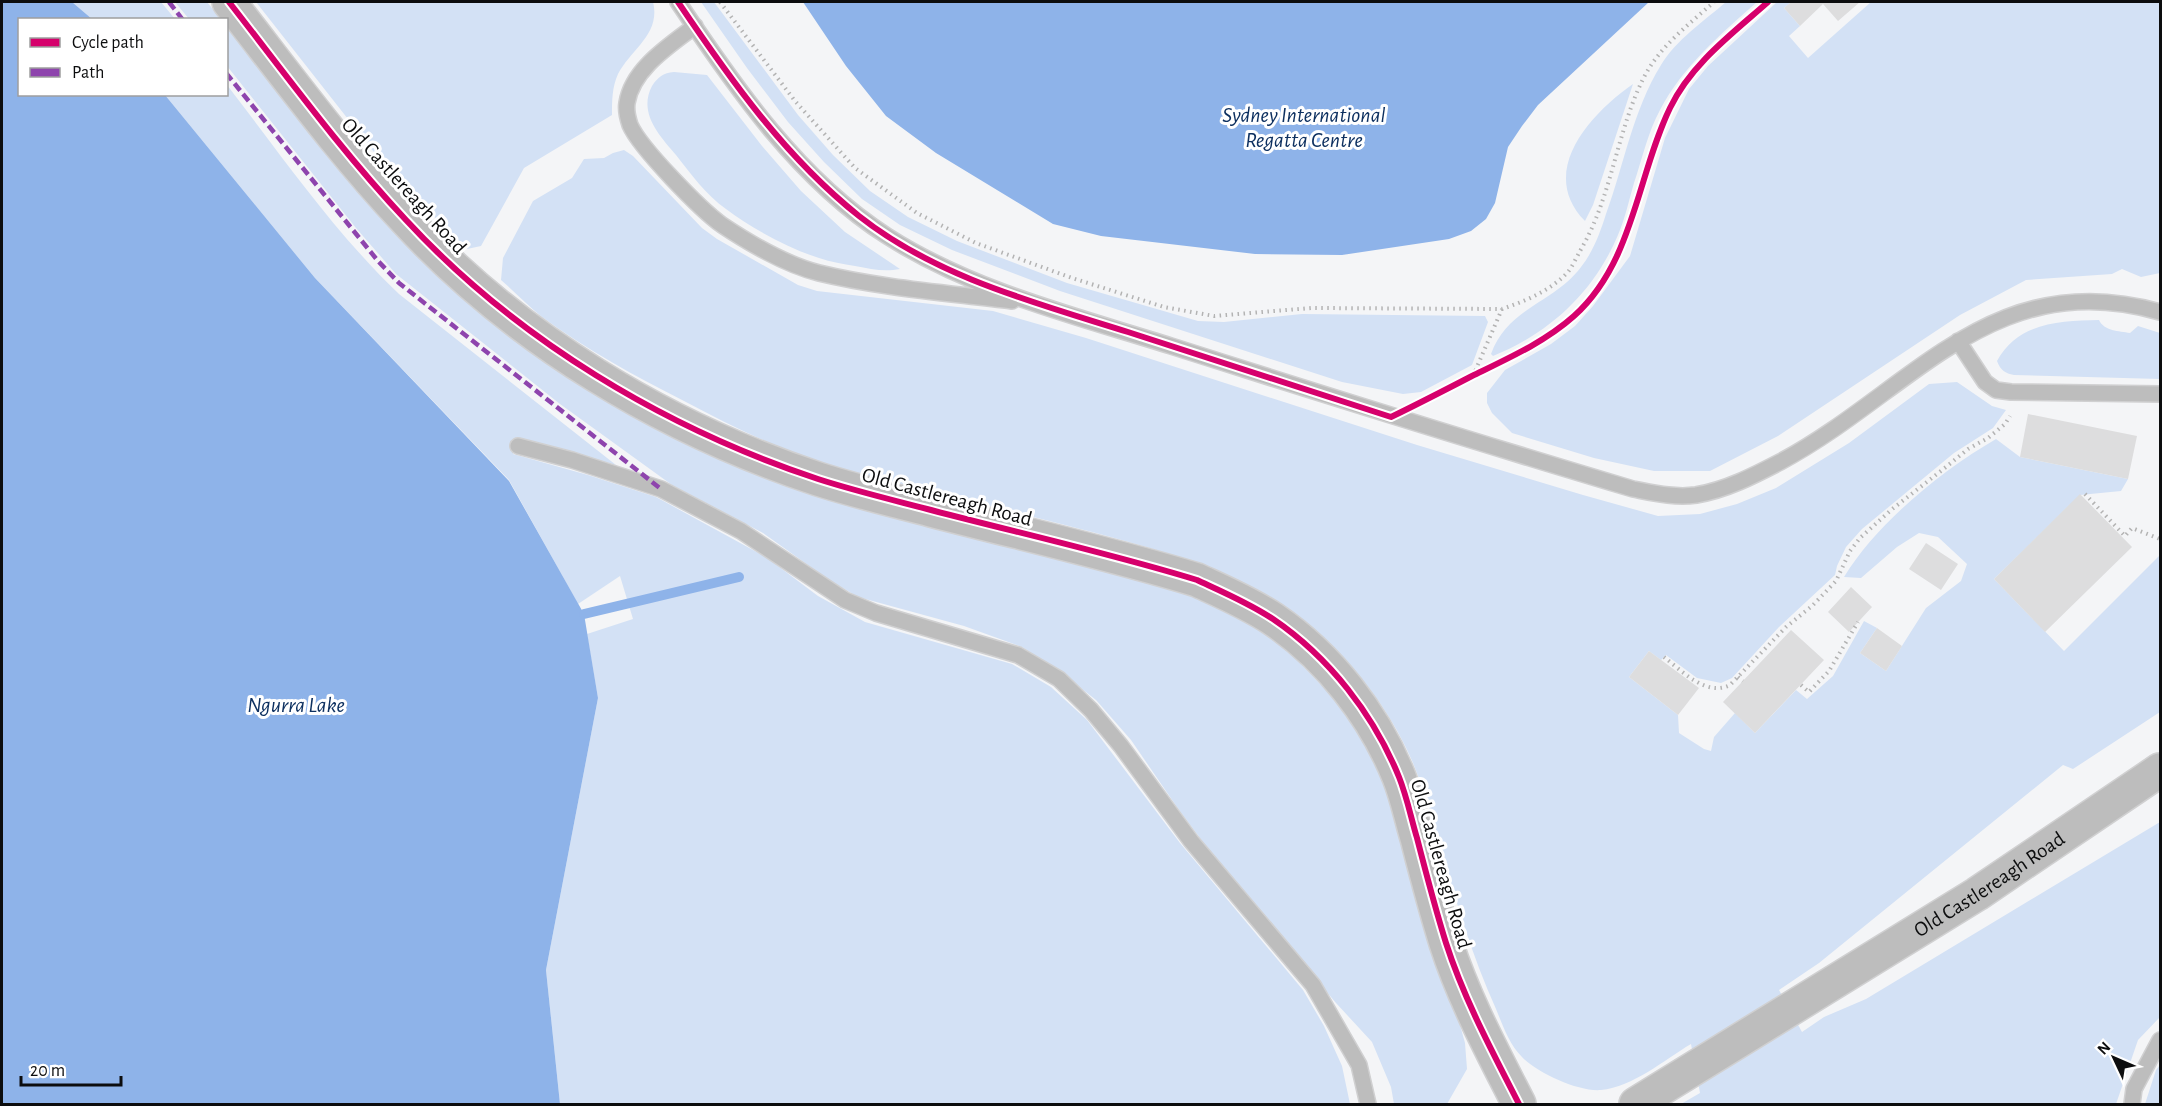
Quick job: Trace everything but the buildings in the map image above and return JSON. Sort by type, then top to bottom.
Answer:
[{"type":"street","name":"Old Castlereagh Road","points":[[229,2],[357,164],[433,247],[484,294],[518,321],[587,369],[641,402],[748,453],[818,480],[1197,580],[1249,605],[1302,641],[1356,699],[1374,725],[1387,751],[1403,788],[1447,946],[1462,985],[1519,1104]]},
{"type":"street","name":"Old Castlereagh Road","points":[[1636,1104],[1977,894],[2160,770]]},
{"type":"lane","points":[[678,2],[717,59],[779,139],[811,173],[859,216],[886,236],[952,270],[1040,304],[1391,417],[1633,489],[1670,496],[1694,495],[1717,490],[1750,477],[1834,429],[1927,360],[1984,326],[2005,317],[2049,305],[2104,301],[2135,305],[2160,312]]},
{"type":"lane","points":[[695,26],[648,66],[632,86],[627,104],[629,124],[639,140],[699,205],[720,224],[792,263],[818,273],[895,286],[1040,304]]},
{"type":"lane","points":[[1958,341],[1985,382],[1996,390],[2160,394]]},
{"type":"lane","points":[[518,446],[572,460],[661,489],[741,531],[845,600],[876,613],[1018,655],[1059,679],[1091,710],[1121,746],[1191,841],[1313,985],[1359,1065],[1368,1104]]},
{"type":"lane","points":[[2132,1104],[2134,1089],[2160,1040]]},
{"type":"path","points":[[720,2],[795,101],[855,168],[917,213],[976,243],[1072,278],[1164,308],[1214,316],[1311,308],[1502,309],[1548,289],[1567,272],[1586,242],[1600,212],[1630,109],[1644,78],[1659,53],[1714,2]]},
{"type":"path","points":[[1473,376],[1502,309]]},
{"type":"path","points":[[1463,381],[1482,371]]},
{"type":"path","points":[[1664,657],[1704,685],[1724,688],[1730,685],[1786,627],[1812,606],[1836,581],[1850,551],[1860,538],[1891,510],[1968,449],[1988,438],[2005,424],[2014,410]]},
{"type":"path","points":[[2085,494],[2125,536],[2132,528],[2160,539]]},
{"type":"path","points":[[1801,685],[1809,692],[1829,671],[1858,622]]},
{"type":"path","points":[[1737,677],[1743,681]]},
{"type":"shaded area","points":[[72,2],[161,2],[174,18],[91,18]]},
{"type":"shaded area","points":[[175,2],[207,2],[220,18],[188,18]]},
{"type":"shaded area","points":[[256,2],[653,2],[654,13],[649,32],[618,74],[613,89],[612,115],[524,168],[481,246],[467,249],[392,175]]},
{"type":"shaded area","points":[[701,2],[714,2],[798,115],[833,155],[870,191],[908,217],[957,241],[1067,283],[1198,321],[1224,322],[1302,314],[1485,316],[1488,322],[1472,365],[1421,392],[1403,394],[1342,382],[1060,291],[952,250],[900,225],[862,199],[824,162],[788,122]]},
{"type":"shaded area","points":[[1726,2],[1757,2],[1704,51],[1669,94],[1649,136],[1620,229],[1608,256],[1596,275],[1568,308],[1551,323],[1514,347],[1493,356],[1491,354],[1499,338],[1508,326],[1558,290],[1581,267],[1593,249],[1636,119],[1651,82],[1674,47]]},
{"type":"shaded area","points":[[1777,2],[1791,2],[1784,8],[1800,26],[1789,36],[1808,58],[1871,2],[2160,2],[2160,273],[2141,277],[2122,269],[2112,274],[2026,280],[1960,315],[1778,436],[1710,471],[1654,471],[1594,458],[1512,433],[1492,413],[1487,403],[1487,393],[1505,370],[1551,344],[1575,326],[1593,306],[1630,256],[1665,138],[1689,89],[1708,66]]},
{"type":"shaded area","points":[[228,28],[370,206],[433,270],[654,426],[711,455],[781,483],[840,503],[1193,595],[1252,625],[1277,642],[1330,694],[1353,723],[1370,752],[1394,808],[1419,913],[1455,1007],[1465,1043],[1467,1069],[1447,1104],[1394,1104],[1391,1087],[1372,1042],[1227,874],[1131,740],[1096,700],[1058,670],[1022,647],[964,626],[858,597],[829,580],[763,533],[672,485],[560,404],[396,274],[356,228],[228,67]]},
{"type":"shaded area","points":[[674,72],[707,75],[762,146],[801,191],[845,232],[900,269],[872,269],[832,262],[807,254],[759,231],[712,197],[663,140],[649,114],[647,105],[652,86],[661,76]]},
{"type":"shaded area","points":[[1633,84],[1593,205],[1585,221],[1572,202],[1566,183],[1568,164],[1575,145],[1586,128],[1617,96]]},
{"type":"shaded area","points":[[228,86],[352,245],[399,294],[616,465],[517,438],[513,454],[656,497],[766,557],[818,596],[865,622],[1012,664],[1051,687],[1087,720],[1180,843],[1303,990],[1324,1026],[1342,1066],[1350,1104],[560,1104],[546,970],[598,698],[587,634],[633,619],[620,576],[578,604],[509,480],[315,278],[166,96],[228,96]]},
{"type":"shaded area","points":[[624,150],[633,156],[702,228],[717,239],[798,285],[817,291],[993,311],[1086,338],[1417,445],[1658,516],[1700,514],[1737,504],[1776,488],[1849,443],[1929,384],[1957,382],[1992,406],[2006,410],[1993,428],[1954,453],[1862,529],[1846,547],[1835,575],[1779,627],[1732,678],[1721,683],[1697,678],[1666,655],[1661,660],[1649,651],[1629,677],[1678,715],[1679,733],[1711,751],[1714,737],[1735,713],[1755,733],[1796,690],[1807,699],[1833,676],[1864,621],[1877,628],[1860,653],[1886,671],[1926,608],[1961,581],[1967,564],[1938,537],[1919,533],[1897,547],[1861,578],[1844,577],[1874,537],[1892,518],[1932,482],[1975,452],[1996,439],[2020,457],[2128,479],[2121,491],[2080,495],[1994,579],[2064,651],[2160,555],[2160,712],[2073,769],[2063,765],[1819,963],[1779,990],[1802,1032],[1824,1017],[1866,999],[2160,822],[2160,1017],[2138,1040],[2116,1104],[1681,1104],[1700,1093],[1691,1044],[1625,1084],[1601,1090],[1570,1085],[1538,1069],[1522,1057],[1513,1046],[1487,989],[1465,928],[1421,783],[1397,730],[1353,668],[1297,617],[1236,580],[1171,554],[898,484],[822,463],[782,448],[703,411],[629,372],[542,317],[501,280],[503,258],[533,201],[572,178],[584,159],[604,158]]},
{"type":"shaded area","points":[[2099,320],[2104,326],[2117,331],[2130,333],[2138,326],[2160,333],[2160,379],[2014,375],[2004,371],[1997,361],[2016,338],[2028,331],[2055,323]]},
{"type":"shaded area","points":[[2160,1065],[2160,1104],[2145,1104],[2156,1070]]},
{"type":"water","name":"Ngurra Lake","points":[[2,2],[72,2],[91,18],[18,18],[18,96],[166,96],[315,278],[509,481],[584,614],[598,698],[546,970],[560,1104],[2,1104]]},
{"type":"water","name":"Sydney International Regatta Centre","points":[[803,2],[1649,2],[1538,105],[1522,126],[1508,147],[1495,203],[1486,219],[1471,231],[1449,239],[1342,255],[1255,254],[1101,236],[1053,224],[936,153],[886,116],[846,66]]},
{"type":"waterway","points":[[584,614],[739,577]]},
{"type":"marked path","points":[[169,2],[181,18]]},
{"type":"marked path","points":[[228,75],[378,261],[399,283],[661,489]]},
{"type":"cycle path","points":[[229,2],[337,140],[406,220],[495,304],[544,341],[596,375],[704,434],[818,479],[1197,580],[1273,619],[1313,651],[1348,689],[1389,754],[1404,792],[1453,964],[1519,1104]]},
{"type":"cycle path","points":[[678,2],[718,60],[783,143],[832,193],[859,216],[921,256],[954,272],[1023,299],[1391,417],[1538,342],[1574,316],[1594,294],[1610,270],[1622,244],[1659,134],[1679,92],[1701,63],[1768,2]]}]
